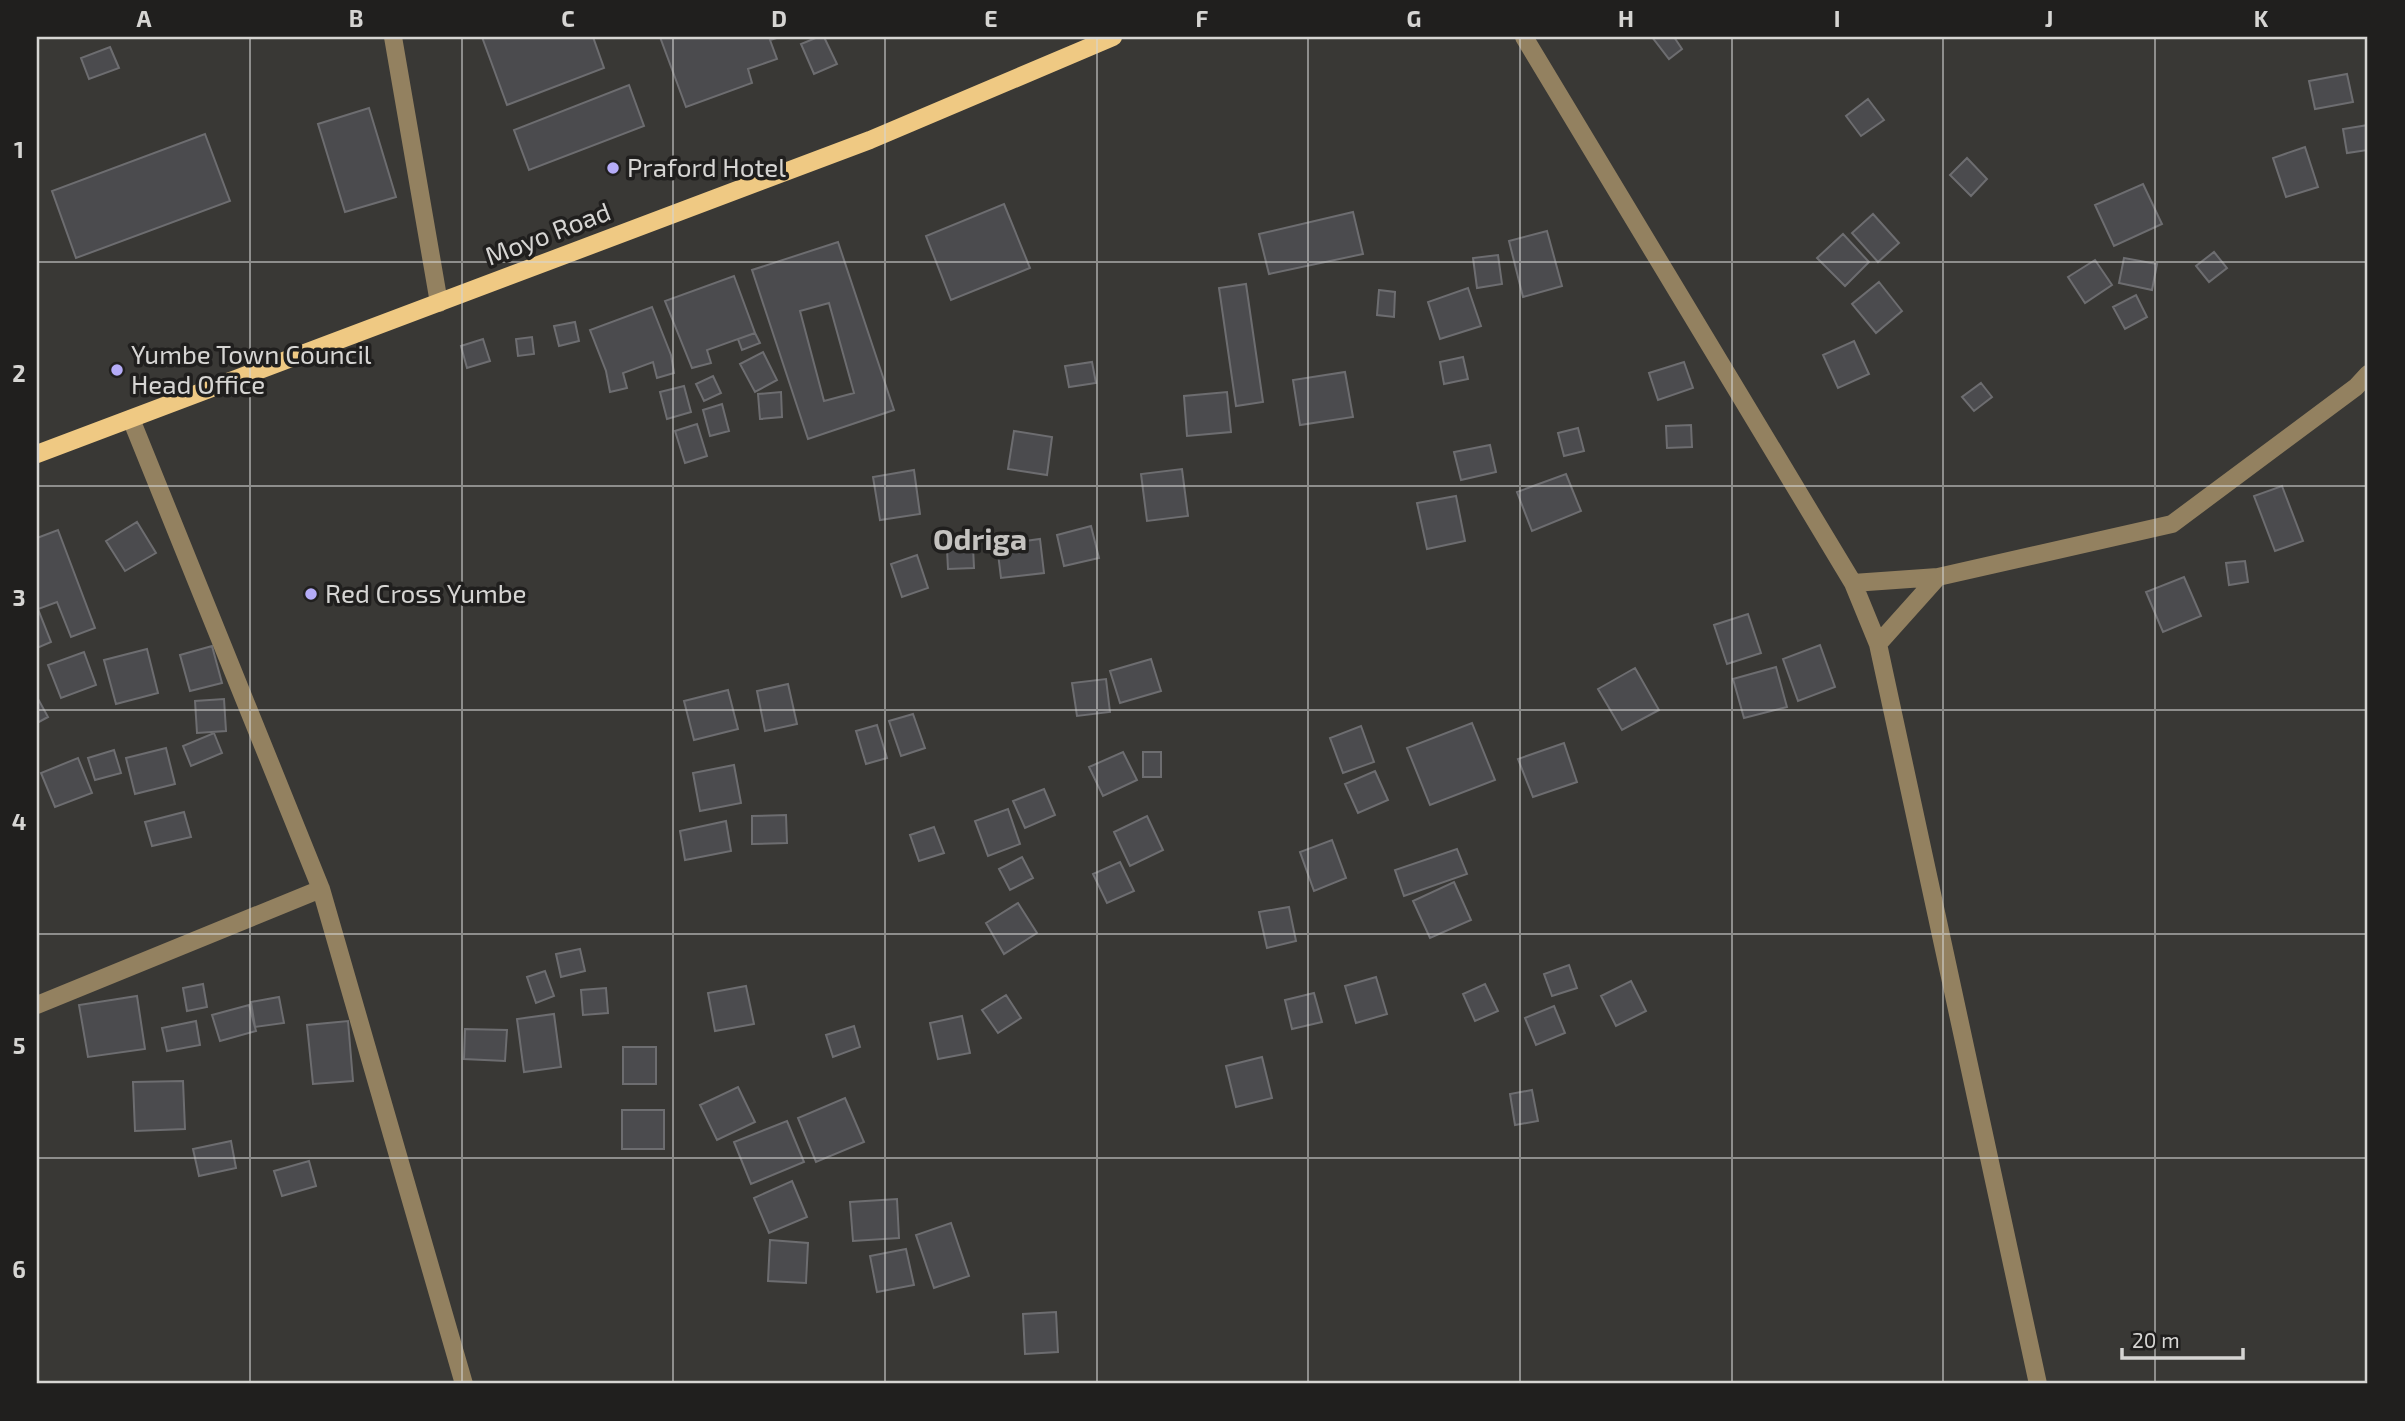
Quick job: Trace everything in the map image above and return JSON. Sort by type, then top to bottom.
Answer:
[{"type":"main road","name":"Moyo Road","points":[[37,454],[870,140],[1113,37]]},
{"type":"street","points":[[393,37],[439,303]]},
{"type":"street","points":[[1524,37],[1853,583],[1878,644],[2038,1384]]},
{"type":"street","points":[[1853,583],[1938,577],[2172,524],[2356,387],[2368,374]]},
{"type":"street","points":[[131,419],[321,889],[464,1384]]},
{"type":"street","points":[[1878,644],[1938,577]]},
{"type":"street","points":[[37,1005],[321,889]]},
{"type":"building","points":[[482,37],[593,37],[604,68],[507,105]]},
{"type":"building","points":[[660,37],[780,37],[770,40],[777,59],[748,69],[752,83],[686,107]]},
{"type":"building","points":[[824,37],[837,64],[814,74],[801,44]]},
{"type":"building","points":[[1652,37],[1674,37],[1682,49],[1669,59]]},
{"type":"building","points":[[110,47],[119,68],[89,79],[81,58]]},
{"type":"building","points":[[2347,74],[2353,102],[2315,109],[2309,81]]},
{"type":"building","points":[[629,85],[644,126],[529,170],[514,130]]},
{"type":"building","points":[[1868,99],[1884,120],[1861,136],[1846,116]]},
{"type":"building","points":[[369,108],[396,197],[345,212],[318,124]]},
{"type":"building","points":[[2368,125],[2368,150],[2347,153],[2343,129]]},
{"type":"building","points":[[205,134],[230,201],[76,258],[52,191]]},
{"type":"building","points":[[2305,147],[2318,187],[2286,197],[2273,158]]},
{"type":"building","points":[[1967,158],[1987,179],[1971,196],[1950,175]]},
{"type":"building","points":[[2143,184],[2162,224],[2114,246],[2095,205]]},
{"type":"building","points":[[1004,204],[1030,268],[951,300],[926,236]]},
{"type":"building","points":[[1353,212],[1363,254],[1269,274],[1259,234]]},
{"type":"building","points":[[1873,214],[1899,243],[1878,262],[1852,233]]},
{"type":"building","points":[[1547,231],[1562,286],[1523,297],[1509,241]]},
{"type":"building","points":[[1843,234],[1869,262],[1845,286],[1817,258]]},
{"type":"building","points":[[838,242],[894,410],[808,439],[752,270]],"holes":[[[829,303],[854,393],[824,401],[800,311]]]},
{"type":"building","points":[[2214,252],[2227,268],[2209,282],[2196,266]]},
{"type":"building","points":[[1498,255],[1502,284],[1477,288],[1473,258]]},
{"type":"building","points":[[2124,258],[2157,264],[2152,290],[2119,283]]},
{"type":"building","points":[[2095,260],[2112,285],[2085,303],[2068,277]]},
{"type":"building","points":[[734,276],[755,333],[707,350],[711,363],[692,368],[665,301]]},
{"type":"building","points":[[1879,282],[1902,311],[1876,333],[1852,304]]},
{"type":"building","points":[[1246,284],[1263,402],[1236,406],[1219,288]]},
{"type":"building","points":[[1468,288],[1481,326],[1440,339],[1428,302]]},
{"type":"building","points":[[1379,290],[1395,292],[1394,317],[1377,315]]},
{"type":"building","points":[[2136,295],[2147,317],[2125,329],[2113,307]]},
{"type":"building","points":[[652,307],[671,355],[674,373],[657,378],[653,362],[623,373],[627,388],[610,392],[606,371],[590,330]]},
{"type":"building","points":[[575,322],[579,341],[559,346],[554,326]]},
{"type":"building","points":[[755,333],[760,343],[742,350],[738,339]]},
{"type":"building","points":[[532,337],[534,354],[518,356],[516,339]]},
{"type":"building","points":[[483,339],[490,361],[467,368],[461,346]]},
{"type":"building","points":[[1854,341],[1869,374],[1838,388],[1823,355]]},
{"type":"building","points":[[763,352],[777,380],[755,392],[740,364]]},
{"type":"building","points":[[1463,357],[1468,379],[1444,384],[1440,362]]},
{"type":"building","points":[[1092,362],[1096,383],[1069,387],[1065,366]]},
{"type":"building","points":[[1684,362],[1693,388],[1658,400],[1649,373]]},
{"type":"building","points":[[1345,372],[1353,417],[1300,425],[1293,380]]},
{"type":"building","points":[[713,376],[721,393],[704,401],[696,384]]},
{"type":"building","points":[[1981,383],[1992,397],[1974,411],[1962,397]]},
{"type":"building","points":[[684,386],[691,412],[667,419],[660,392]]},
{"type":"building","points":[[781,392],[782,417],[760,419],[758,394]]},
{"type":"building","points":[[1227,392],[1231,432],[1187,436],[1184,396]]},
{"type":"building","points":[[722,404],[729,431],[710,436],[703,410]]},
{"type":"building","points":[[697,424],[707,456],[685,463],[675,431]]},
{"type":"building","points":[[1691,425],[1692,447],[1667,448],[1666,426]]},
{"type":"building","points":[[1578,428],[1584,451],[1564,456],[1558,433]]},
{"type":"building","points":[[1014,431],[1052,437],[1047,475],[1008,469]]},
{"type":"building","points":[[1490,445],[1496,472],[1461,480],[1454,452]]},
{"type":"building","points":[[1182,469],[1188,516],[1147,521],[1141,474]]},
{"type":"building","points":[[914,470],[920,514],[880,520],[873,477]]},
{"type":"building","points":[[1566,474],[1581,511],[1532,531],[1517,492]]},
{"type":"building","points":[[2282,486],[2303,541],[2275,551],[2254,496]]},
{"type":"building","points":[[1456,496],[1465,541],[1427,549],[1417,503]]},
{"type":"building","points":[[137,522],[156,553],[125,571],[106,541]]},
{"type":"building","points":[[1091,526],[1099,558],[1064,566],[1057,535]]},
{"type":"building","points":[[58,530],[95,628],[71,637],[57,602],[38,609],[51,642],[37,648],[37,538]]},
{"type":"building","points":[[1040,539],[1044,573],[1001,578],[997,545]]},
{"type":"building","points":[[973,547],[974,568],[948,569],[947,549]]},
{"type":"building","points":[[917,555],[928,588],[902,597],[891,564]]},
{"type":"building","points":[[2245,561],[2248,582],[2229,585],[2226,563]]},
{"type":"building","points":[[2184,577],[2201,616],[2163,632],[2146,592]]},
{"type":"building","points":[[1748,614],[1761,653],[1727,664],[1714,625]]},
{"type":"building","points":[[1820,645],[1835,687],[1798,701],[1783,659]]},
{"type":"building","points":[[212,646],[222,683],[190,691],[180,655]]},
{"type":"building","points":[[147,649],[158,693],[116,704],[104,660]]},
{"type":"building","points":[[84,652],[96,685],[61,698],[48,665]]},
{"type":"building","points":[[1151,659],[1161,691],[1120,703],[1110,671]]},
{"type":"building","points":[[1776,667],[1787,707],[1744,718],[1733,679]]},
{"type":"building","points":[[1635,668],[1659,710],[1622,730],[1598,689]]},
{"type":"building","points":[[1106,679],[1110,712],[1077,716],[1072,683]]},
{"type":"building","points":[[788,684],[797,724],[765,731],[757,691]]},
{"type":"building","points":[[728,690],[738,729],[694,740],[684,701]]},
{"type":"building","points":[[37,697],[48,717],[37,723]]},
{"type":"building","points":[[224,699],[226,731],[197,733],[195,701]]},
{"type":"building","points":[[913,714],[925,748],[901,756],[889,721]]},
{"type":"building","points":[[1472,723],[1495,780],[1430,805],[1407,748]]},
{"type":"building","points":[[877,725],[887,758],[866,764],[856,731]]},
{"type":"building","points":[[1361,726],[1374,762],[1343,773],[1330,738]]},
{"type":"building","points":[[214,733],[222,753],[191,766],[183,746]]},
{"type":"building","points":[[1564,743],[1577,782],[1533,797],[1518,759]]},
{"type":"building","points":[[166,748],[175,784],[135,794],[126,758]]},
{"type":"building","points":[[114,750],[121,773],[95,780],[88,758]]},
{"type":"building","points":[[1123,752],[1137,780],[1103,796],[1089,767]]},
{"type":"building","points":[[1143,752],[1161,752],[1161,777],[1143,777]]},
{"type":"building","points":[[78,758],[92,793],[55,807],[41,773]]},
{"type":"building","points":[[734,765],[741,803],[700,811],[693,773]]},
{"type":"building","points":[[1375,771],[1388,800],[1358,813],[1345,784]]},
{"type":"building","points":[[1044,789],[1055,815],[1025,828],[1013,801]]},
{"type":"building","points":[[1008,809],[1020,844],[988,856],[975,821]]},
{"type":"building","points":[[184,812],[191,837],[152,846],[145,822]]},
{"type":"building","points":[[786,815],[787,843],[752,844],[752,816]]},
{"type":"building","points":[[1147,816],[1163,850],[1130,866],[1114,832]]},
{"type":"building","points":[[726,821],[731,851],[685,860],[680,831]]},
{"type":"building","points":[[934,827],[944,853],[919,861],[910,835]]},
{"type":"building","points":[[1332,840],[1346,878],[1314,891],[1300,852]]},
{"type":"building","points":[[1457,849],[1467,874],[1404,896],[1395,870]]},
{"type":"building","points":[[1022,857],[1033,878],[1010,890],[999,869]]},
{"type":"building","points":[[1120,862],[1134,891],[1107,903],[1093,874]]},
{"type":"building","points":[[1454,882],[1471,920],[1430,938],[1413,901]]},
{"type":"building","points":[[1018,903],[1037,933],[1004,954],[986,923]]},
{"type":"building","points":[[1289,907],[1296,941],[1267,948],[1259,912]]},
{"type":"building","points":[[580,949],[585,971],[561,977],[556,954]]},
{"type":"building","points":[[1569,965],[1577,988],[1552,996],[1544,974]]},
{"type":"building","points":[[545,971],[554,996],[536,1003],[527,977]]},
{"type":"building","points":[[1376,977],[1387,1014],[1356,1023],[1345,986]]},
{"type":"building","points":[[1631,981],[1646,1011],[1616,1026],[1601,996]]},
{"type":"building","points":[[203,984],[207,1007],[187,1011],[183,988]]},
{"type":"building","points":[[1485,984],[1498,1011],[1475,1021],[1463,994]]},
{"type":"building","points":[[746,986],[754,1024],[715,1031],[708,993]]},
{"type":"building","points":[[606,988],[608,1013],[583,1015],[581,990]]},
{"type":"building","points":[[1314,993],[1322,1022],[1292,1029],[1285,1000]]},
{"type":"building","points":[[1006,995],[1021,1018],[998,1033],[982,1010]]},
{"type":"building","points":[[137,996],[145,1049],[88,1057],[79,1005]]},
{"type":"building","points":[[279,997],[284,1023],[255,1027],[251,1002]]},
{"type":"building","points":[[249,1005],[256,1031],[220,1041],[212,1015]]},
{"type":"building","points":[[1554,1006],[1565,1033],[1536,1045],[1525,1018]]},
{"type":"building","points":[[554,1014],[561,1067],[524,1072],[517,1019]]},
{"type":"building","points":[[962,1016],[970,1053],[938,1059],[930,1023]]},
{"type":"building","points":[[196,1021],[200,1045],[167,1051],[162,1028]]},
{"type":"building","points":[[348,1021],[353,1081],[313,1084],[307,1025]]},
{"type":"building","points":[[854,1026],[860,1047],[833,1057],[826,1035]]},
{"type":"building","points":[[465,1029],[507,1030],[505,1061],[464,1059]]},
{"type":"building","points":[[623,1047],[656,1047],[656,1084],[623,1084]]},
{"type":"building","points":[[1262,1057],[1272,1098],[1236,1107],[1226,1066]]},
{"type":"building","points":[[183,1081],[185,1129],[135,1131],[133,1082]]},
{"type":"building","points":[[738,1087],[755,1122],[717,1140],[700,1105]]},
{"type":"building","points":[[1532,1090],[1538,1121],[1515,1125],[1510,1094]]},
{"type":"building","points":[[845,1098],[864,1142],[816,1162],[798,1118]]},
{"type":"building","points":[[622,1110],[664,1110],[664,1149],[622,1149]]},
{"type":"building","points":[[787,1121],[804,1162],[751,1184],[734,1142]]},
{"type":"building","points":[[231,1141],[236,1168],[199,1176],[193,1149]]},
{"type":"building","points":[[309,1161],[316,1186],[282,1196],[274,1171]]},
{"type":"building","points":[[792,1181],[807,1217],[769,1233],[754,1198]]},
{"type":"building","points":[[897,1199],[899,1238],[853,1241],[850,1202]]},
{"type":"building","points":[[951,1223],[969,1276],[934,1288],[916,1235]]},
{"type":"building","points":[[770,1240],[808,1243],[806,1283],[768,1281]]},
{"type":"building","points":[[906,1249],[914,1285],[877,1292],[870,1256]]},
{"type":"building","points":[[1056,1312],[1058,1352],[1025,1354],[1023,1314]]},
{"type":"place","name":"Praford Hotel","points":[[613,168]]},
{"type":"place","name":"Yumbe Town Council Head Office","points":[[117,370]]},
{"type":"place","name":"Red Cross Yumbe","points":[[311,594]]},
{"type":"district","name":"Odriga","points":[[980,540]]}]
